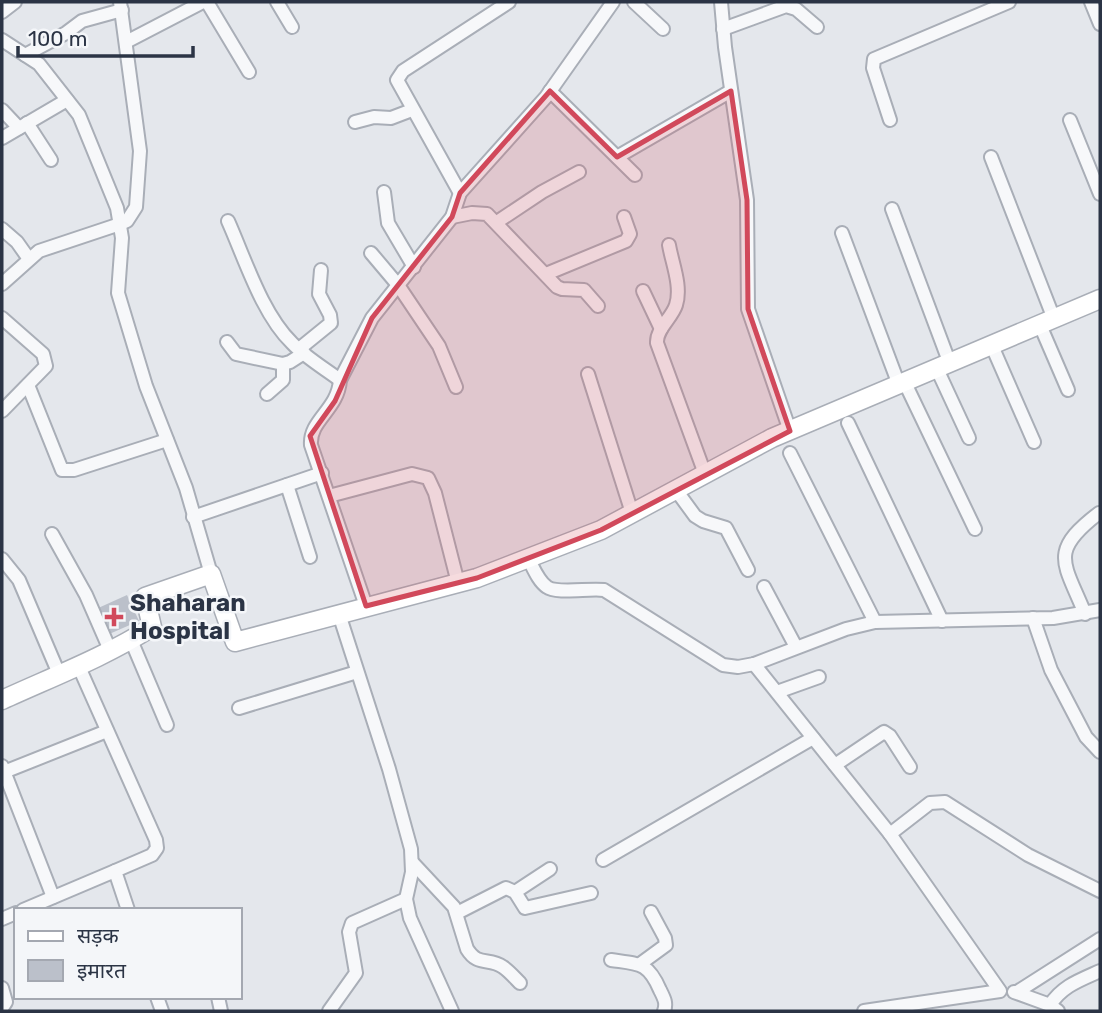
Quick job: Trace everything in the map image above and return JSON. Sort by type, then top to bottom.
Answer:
[{"type":"street","points":[[2,12],[15,2]]},
{"type":"street","points":[[126,42],[205,2],[248,72]]},
{"type":"street","points":[[278,2],[292,27]]},
{"type":"street","points":[[460,193],[398,85],[399,75],[509,2]]},
{"type":"street","points":[[366,606],[310,436],[335,401],[340,380],[372,318],[452,218],[460,193],[550,91],[612,2]]},
{"type":"street","points":[[634,2],[663,29]]},
{"type":"street","points":[[721,2],[747,200],[748,309],[790,430]]},
{"type":"street","points":[[890,120],[873,68],[874,59],[1009,2]]},
{"type":"street","points":[[1091,2],[1100,24]]},
{"type":"street","points":[[2,284],[29,259],[52,246],[120,225],[136,207],[140,151],[122,5],[82,21],[66,33],[24,55]]},
{"type":"street","points":[[723,29],[786,6],[796,9],[817,27]]},
{"type":"street","points":[[2,40],[39,64],[79,115],[117,208],[122,238],[118,293],[146,386],[186,488],[211,574],[235,642],[477,578],[601,530],[790,430],[1100,299]]},
{"type":"street","points":[[550,91],[635,175]]},
{"type":"street","points":[[617,157],[731,91]]},
{"type":"street","points":[[2,138],[67,100]]},
{"type":"street","points":[[2,110],[23,125],[51,160]]},
{"type":"street","points":[[355,122],[374,117],[391,118],[412,110]]},
{"type":"street","points":[[1070,120],[1100,194]]},
{"type":"street","points":[[991,157],[1068,390]]},
{"type":"street","points":[[497,222],[542,192],[579,172]]},
{"type":"street","points":[[384,192],[388,223],[414,267]]},
{"type":"street","points":[[892,209],[969,438]]},
{"type":"street","points":[[452,218],[481,212],[487,214],[562,289],[584,290],[598,306]]},
{"type":"street","points":[[545,274],[626,241],[629,234],[624,217]]},
{"type":"street","points":[[229,221],[278,326],[301,351],[340,380]]},
{"type":"street","points":[[2,229],[17,242],[29,259]]},
{"type":"street","points":[[842,233],[902,384],[975,529]]},
{"type":"street","points":[[669,245],[678,296],[672,316],[657,334],[657,343],[705,474]]},
{"type":"street","points":[[371,253],[398,285],[439,346],[456,387]]},
{"type":"street","points":[[227,342],[236,355],[283,364],[290,362],[331,323],[330,315],[319,294],[321,270]]},
{"type":"street","points":[[643,290],[661,329]]},
{"type":"street","points":[[2,317],[46,359],[46,366],[2,411]]},
{"type":"street","points":[[992,346],[1034,442]]},
{"type":"street","points":[[267,394],[283,380],[283,364]]},
{"type":"street","points":[[588,374],[632,513]]},
{"type":"street","points":[[28,385],[62,470],[74,470],[167,440]]},
{"type":"street","points":[[848,423],[942,621]]},
{"type":"street","points":[[790,453],[875,622]]},
{"type":"street","points":[[193,517],[322,473]]},
{"type":"street","points":[[330,496],[412,474],[428,478],[435,493],[458,583]]},
{"type":"street","points":[[287,485],[310,557]]},
{"type":"street","points":[[676,490],[695,516],[726,528],[748,570]]},
{"type":"street","points":[[1085,614],[1065,563],[1064,552],[1082,526],[1099,513]]},
{"type":"street","points":[[52,534],[86,596],[110,650]]},
{"type":"street","points":[[528,558],[547,587],[555,590],[604,590],[723,665],[738,667],[754,664],[846,629],[875,622],[1033,618],[1085,614],[1100,610]]},
{"type":"street","points":[[2,559],[19,580],[59,674]]},
{"type":"street","points":[[2,700],[79,667],[131,640],[152,627],[145,597],[211,574]]},
{"type":"street","points":[[764,587],[796,647]]},
{"type":"street","points":[[339,614],[388,769],[412,862],[406,899],[411,918],[452,1011]]},
{"type":"street","points":[[1033,618],[1051,670],[1086,737],[1100,752]]},
{"type":"street","points":[[131,640],[167,725]]},
{"type":"street","points":[[754,664],[890,834],[1000,991]]},
{"type":"street","points":[[28,908],[152,855],[157,848],[156,840],[79,667]]},
{"type":"street","points":[[239,708],[357,672]]},
{"type":"street","points":[[777,692],[819,677]]},
{"type":"street","points":[[54,897],[3,769],[107,731]]},
{"type":"street","points":[[835,765],[884,732],[890,736],[910,767]]},
{"type":"street","points":[[603,860],[813,738]]},
{"type":"street","points":[[890,834],[930,803],[945,802],[1028,855],[1100,891]]},
{"type":"street","points":[[412,862],[448,899],[457,913],[470,955],[475,960],[503,967],[520,983]]},
{"type":"street","points":[[515,892],[550,869]]},
{"type":"street","points":[[115,871],[127,908]]},
{"type":"street","points":[[457,913],[506,888],[515,892],[525,908],[591,893]]},
{"type":"street","points":[[329,1011],[356,973],[349,932],[352,923],[406,899]]},
{"type":"street","points":[[640,964],[666,945],[651,912]]},
{"type":"street","points":[[1017,992],[1100,939]]},
{"type":"street","points":[[611,960],[640,964],[653,974],[665,1002],[664,1011]]},
{"type":"street","points":[[864,1011],[1000,991],[1017,992],[1054,1008],[1061,991],[1068,985],[1100,971]]},
{"type":"street","points":[[2,988],[6,1002],[2,1007]]},
{"type":"highlighted area","points":[[550,91],[617,157],[731,91],[747,200],[748,309],[790,431],[601,530],[477,578],[366,606],[310,436],[335,401],[372,318],[452,217],[460,193]]},
{"type":"building","points":[[127,595],[139,621],[107,635],[96,609]]},
{"type":"place","name":"Shaharan Hospital","points":[[114,617]]}]
